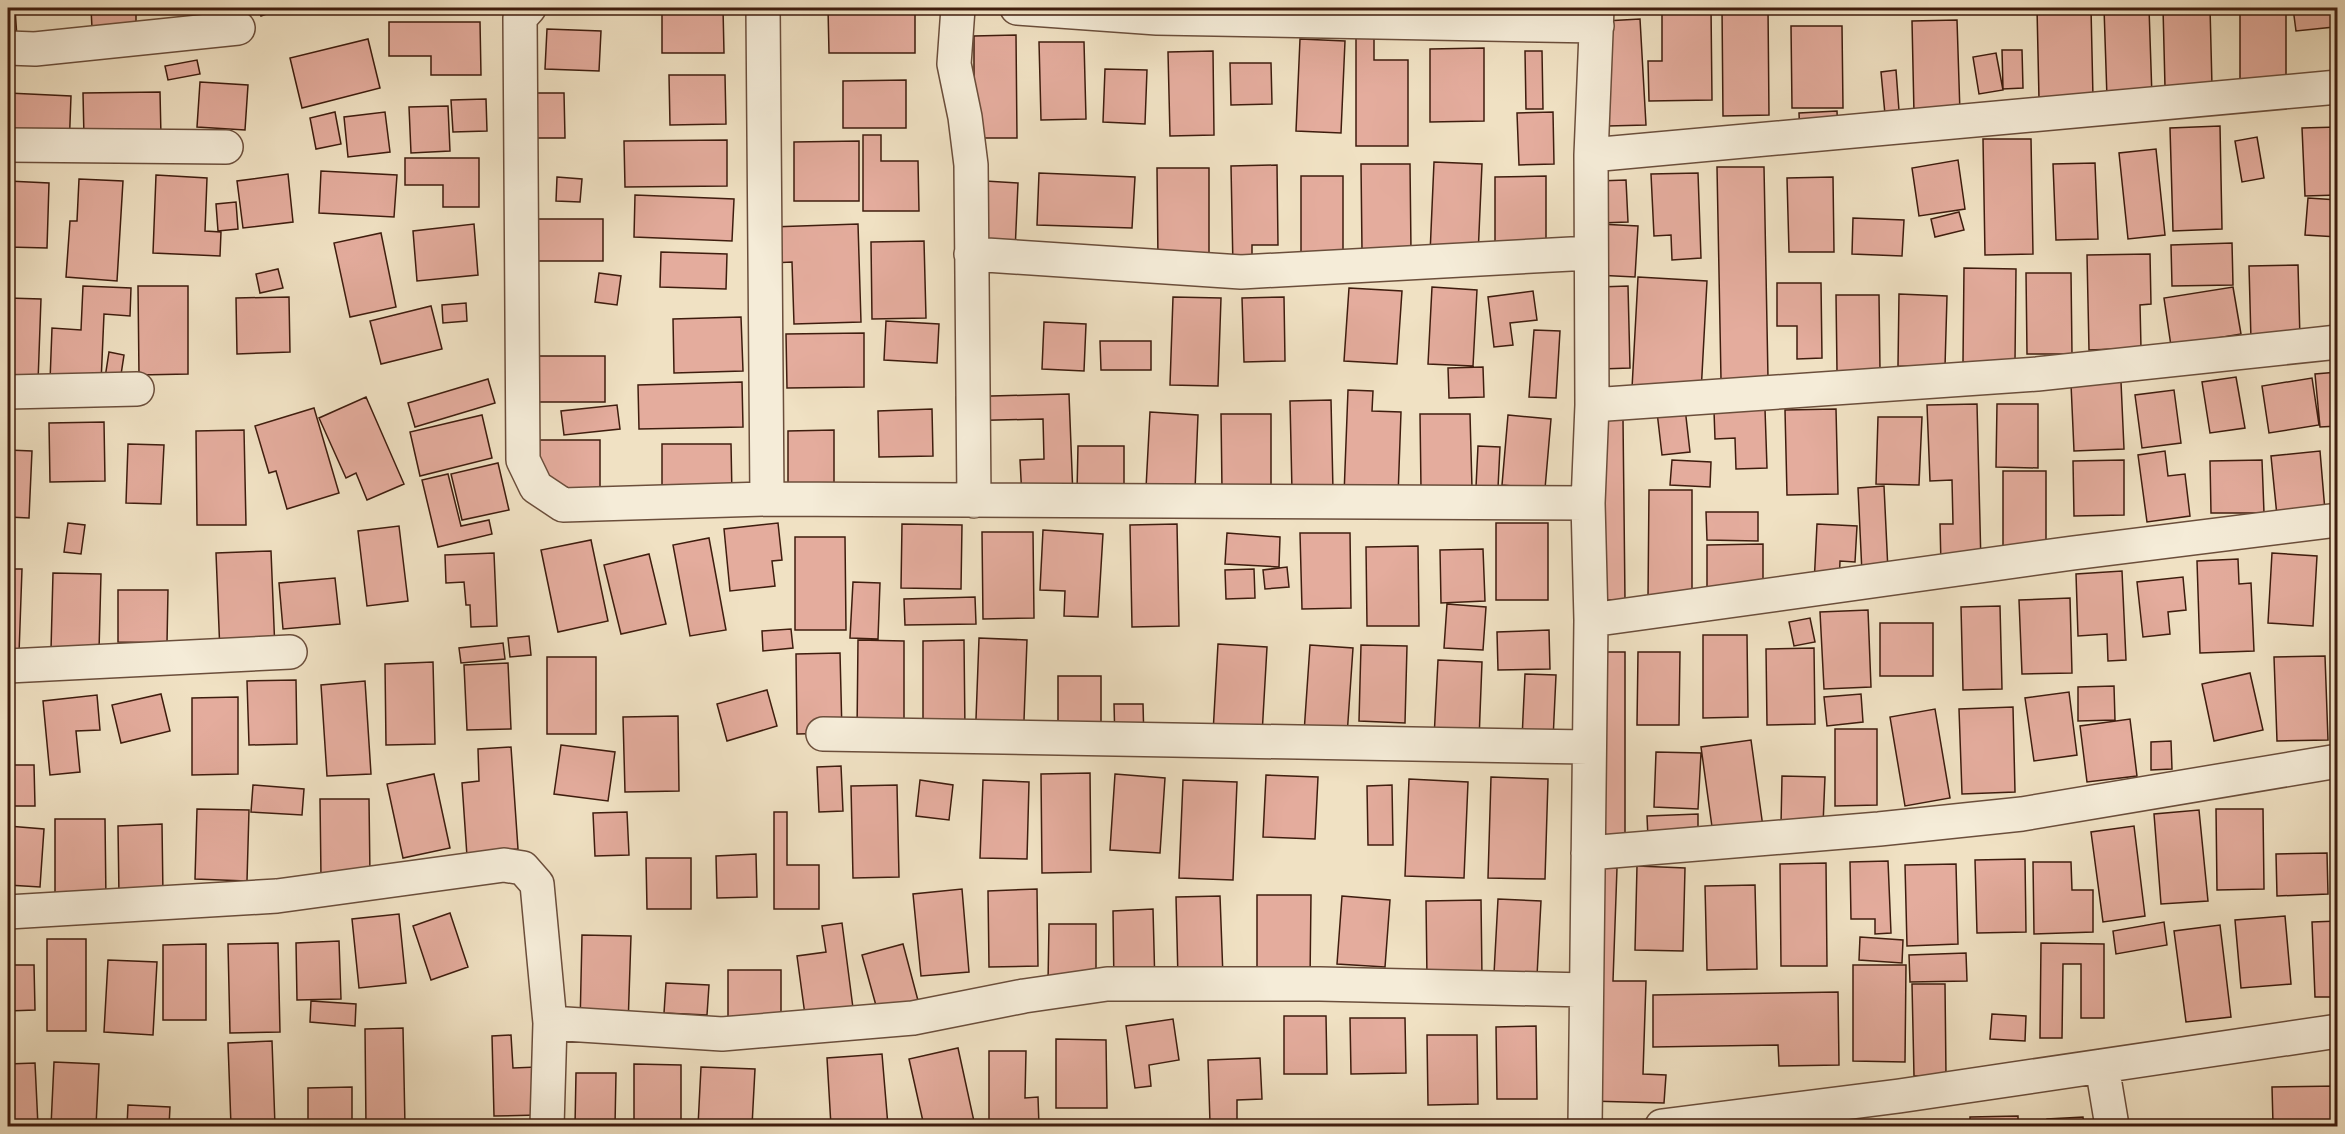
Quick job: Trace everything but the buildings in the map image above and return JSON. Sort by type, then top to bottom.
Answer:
[{"type":"street","points":[[529,8],[520,18],[523,460],[536,487],[563,505],[767,499],[1588,502]]},
{"type":"street","points":[[763,8],[767,499]]},
{"type":"street","points":[[958,8],[954,64],[966,117],[971,165],[974,501]]},
{"type":"street","points":[[1017,8],[1157,18],[1597,17],[1591,155],[1593,405],[1588,502],[1591,620],[1585,1126]]},
{"type":"street","points":[[8,48],[35,49],[238,28]]},
{"type":"street","points":[[1591,155],[2337,87]]},
{"type":"street","points":[[8,145],[225,147]]},
{"type":"street","points":[[971,254],[1241,272],[1590,253]]},
{"type":"street","points":[[1593,405],[2048,373],[2337,342]]},
{"type":"street","points":[[8,392],[136,389]]},
{"type":"street","points":[[1591,620],[2061,555],[2337,520]]},
{"type":"street","points":[[8,666],[290,652]]},
{"type":"street","points":[[823,734],[1588,747]]},
{"type":"street","points":[[1588,853],[1879,830],[2012,815],[2337,761]]},
{"type":"street","points":[[8,912],[277,897],[504,865],[523,868],[537,884],[550,1023],[542,1126]]},
{"type":"street","points":[[550,1023],[722,1034],[913,1018],[1024,996],[1107,984],[1320,984],[1586,990]]},
{"type":"street","points":[[1662,1126],[1899,1096],[2337,1031]]},
{"type":"street","points":[[2102,1066],[2112,1126]]}]
